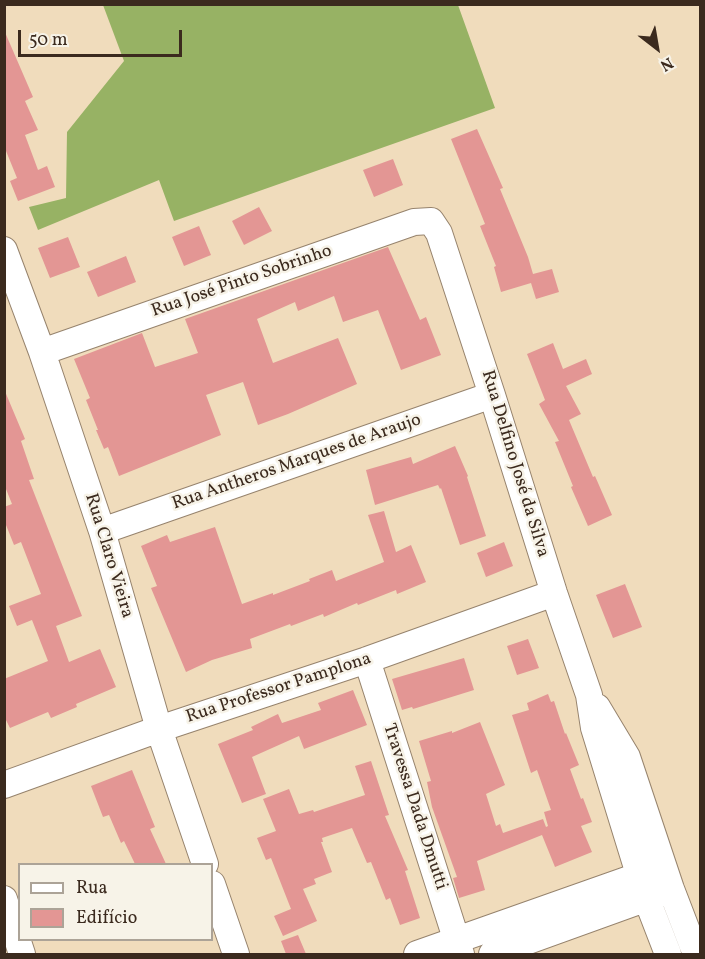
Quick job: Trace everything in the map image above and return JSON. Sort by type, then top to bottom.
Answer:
[{"type":"street","name":"Rua José Pinto Sobrinho","points":[[42,352],[414,222],[431,221],[439,233]]},
{"type":"street","name":"Rua Delfino José da Silva","points":[[439,233],[554,593],[589,694],[594,728],[643,886],[668,954]]},
{"type":"street","name":"Rua Claro Vieira","points":[[4,250],[42,352],[102,531],[159,729],[205,863]]},
{"type":"street","name":"Rua Antheros Marques de Araujo","points":[[102,531],[492,394]]},
{"type":"street","name":"Rua Professor Pamplona","points":[[4,785],[554,593]]},
{"type":"street","name":"Travessa Dada Dmutti","points":[[367,660],[459,947]]},
{"type":"street","name":"Rua Delfino José da Silva","points":[[589,694],[627,757],[696,954]]},
{"type":"street","points":[[417,954],[459,947],[551,919],[668,878]]},
{"type":"street","points":[[213,887],[236,954]]},
{"type":"street","points":[[4,898],[22,954]]},
{"type":"street","points":[[492,954],[551,919]]},
{"type":"green space","points":[[103,5],[458,5],[495,108],[174,221],[159,180],[38,230],[29,207],[66,198],[67,132],[124,61]]},
{"type":"building","points":[[4,30],[33,97],[25,101],[38,130],[25,135],[38,170],[47,166],[55,187],[18,201],[10,181],[17,178],[4,146]]},
{"type":"building","points":[[477,129],[503,188],[500,189],[533,274],[552,269],[559,292],[536,299],[531,283],[501,292],[494,267],[496,266],[480,226],[485,224],[451,139]]},
{"type":"building","points":[[393,159],[403,185],[374,197],[363,170]]},
{"type":"building","points":[[259,207],[272,231],[244,245],[232,221]]},
{"type":"building","points":[[199,226],[211,255],[184,266],[172,237]]},
{"type":"building","points":[[68,237],[80,267],[50,278],[38,248]]},
{"type":"building","points":[[388,247],[420,320],[426,317],[441,355],[401,370],[378,310],[343,322],[334,296],[298,311],[295,302],[257,319],[273,363],[338,338],[357,384],[258,425],[243,382],[206,395],[221,435],[119,476],[108,447],[104,449],[96,430],[98,430],[86,400],[90,398],[74,359],[142,333],[155,367],[198,353],[185,319]]},
{"type":"building","points":[[126,256],[136,282],[98,297],[87,272]]},
{"type":"building","points":[[553,343],[563,369],[586,359],[592,374],[566,386],[581,414],[569,420],[612,515],[588,526],[555,442],[559,441],[539,404],[545,400],[527,354]]},
{"type":"building","points":[[4,389],[25,439],[21,441],[34,479],[29,480],[82,616],[56,626],[69,662],[100,649],[116,687],[76,704],[77,707],[51,718],[48,712],[10,728],[4,716],[4,679],[48,661],[32,620],[17,626],[9,606],[41,594],[21,542],[14,545],[4,520],[4,507],[12,504],[4,484]]},
{"type":"building","points":[[455,446],[468,476],[486,536],[460,545],[438,485],[375,505],[366,470],[411,457],[413,464]]},
{"type":"building","points":[[384,511],[396,552],[411,545],[426,582],[397,594],[396,590],[324,617],[323,614],[250,639],[252,648],[212,660],[186,672],[151,588],[157,586],[141,546],[167,535],[170,542],[215,527],[242,604],[273,593],[273,595],[332,570],[336,581],[384,562],[368,515]]},
{"type":"building","points":[[504,542],[513,566],[486,577],[477,553]]},
{"type":"building","points":[[625,584],[642,627],[613,638],[596,595]]},
{"type":"building","points":[[528,639],[539,668],[517,675],[507,646]]},
{"type":"building","points":[[464,658],[474,690],[413,709],[412,707],[402,710],[392,679]]},
{"type":"building","points":[[353,690],[367,725],[304,749],[299,736],[252,757],[266,794],[242,803],[218,744],[253,730],[251,727],[278,714],[282,723],[321,710],[318,703]]},
{"type":"building","points":[[548,694],[551,702],[554,701],[579,765],[570,769],[592,822],[581,826],[592,852],[555,867],[542,835],[477,861],[485,890],[459,898],[453,878],[457,877],[432,807],[427,782],[431,781],[419,741],[452,731],[452,733],[480,722],[505,785],[486,794],[496,826],[500,824],[503,833],[543,819],[546,827],[548,826],[544,812],[551,810],[537,770],[531,773],[512,715],[529,710],[527,703]]},
{"type":"building","points":[[371,761],[389,815],[385,816],[408,870],[405,871],[420,918],[400,925],[390,898],[386,900],[371,862],[367,863],[352,828],[322,838],[323,842],[321,842],[332,872],[314,879],[316,884],[303,889],[317,921],[283,936],[274,916],[291,909],[271,858],[266,860],[257,838],[276,831],[263,799],[289,789],[299,814],[313,810],[314,812],[365,795],[355,766]]},
{"type":"building","points":[[132,770],[155,827],[150,829],[166,863],[135,863],[124,841],[121,843],[109,815],[103,817],[91,786]]},
{"type":"building","points":[[298,935],[306,954],[286,954],[281,941]]}]
